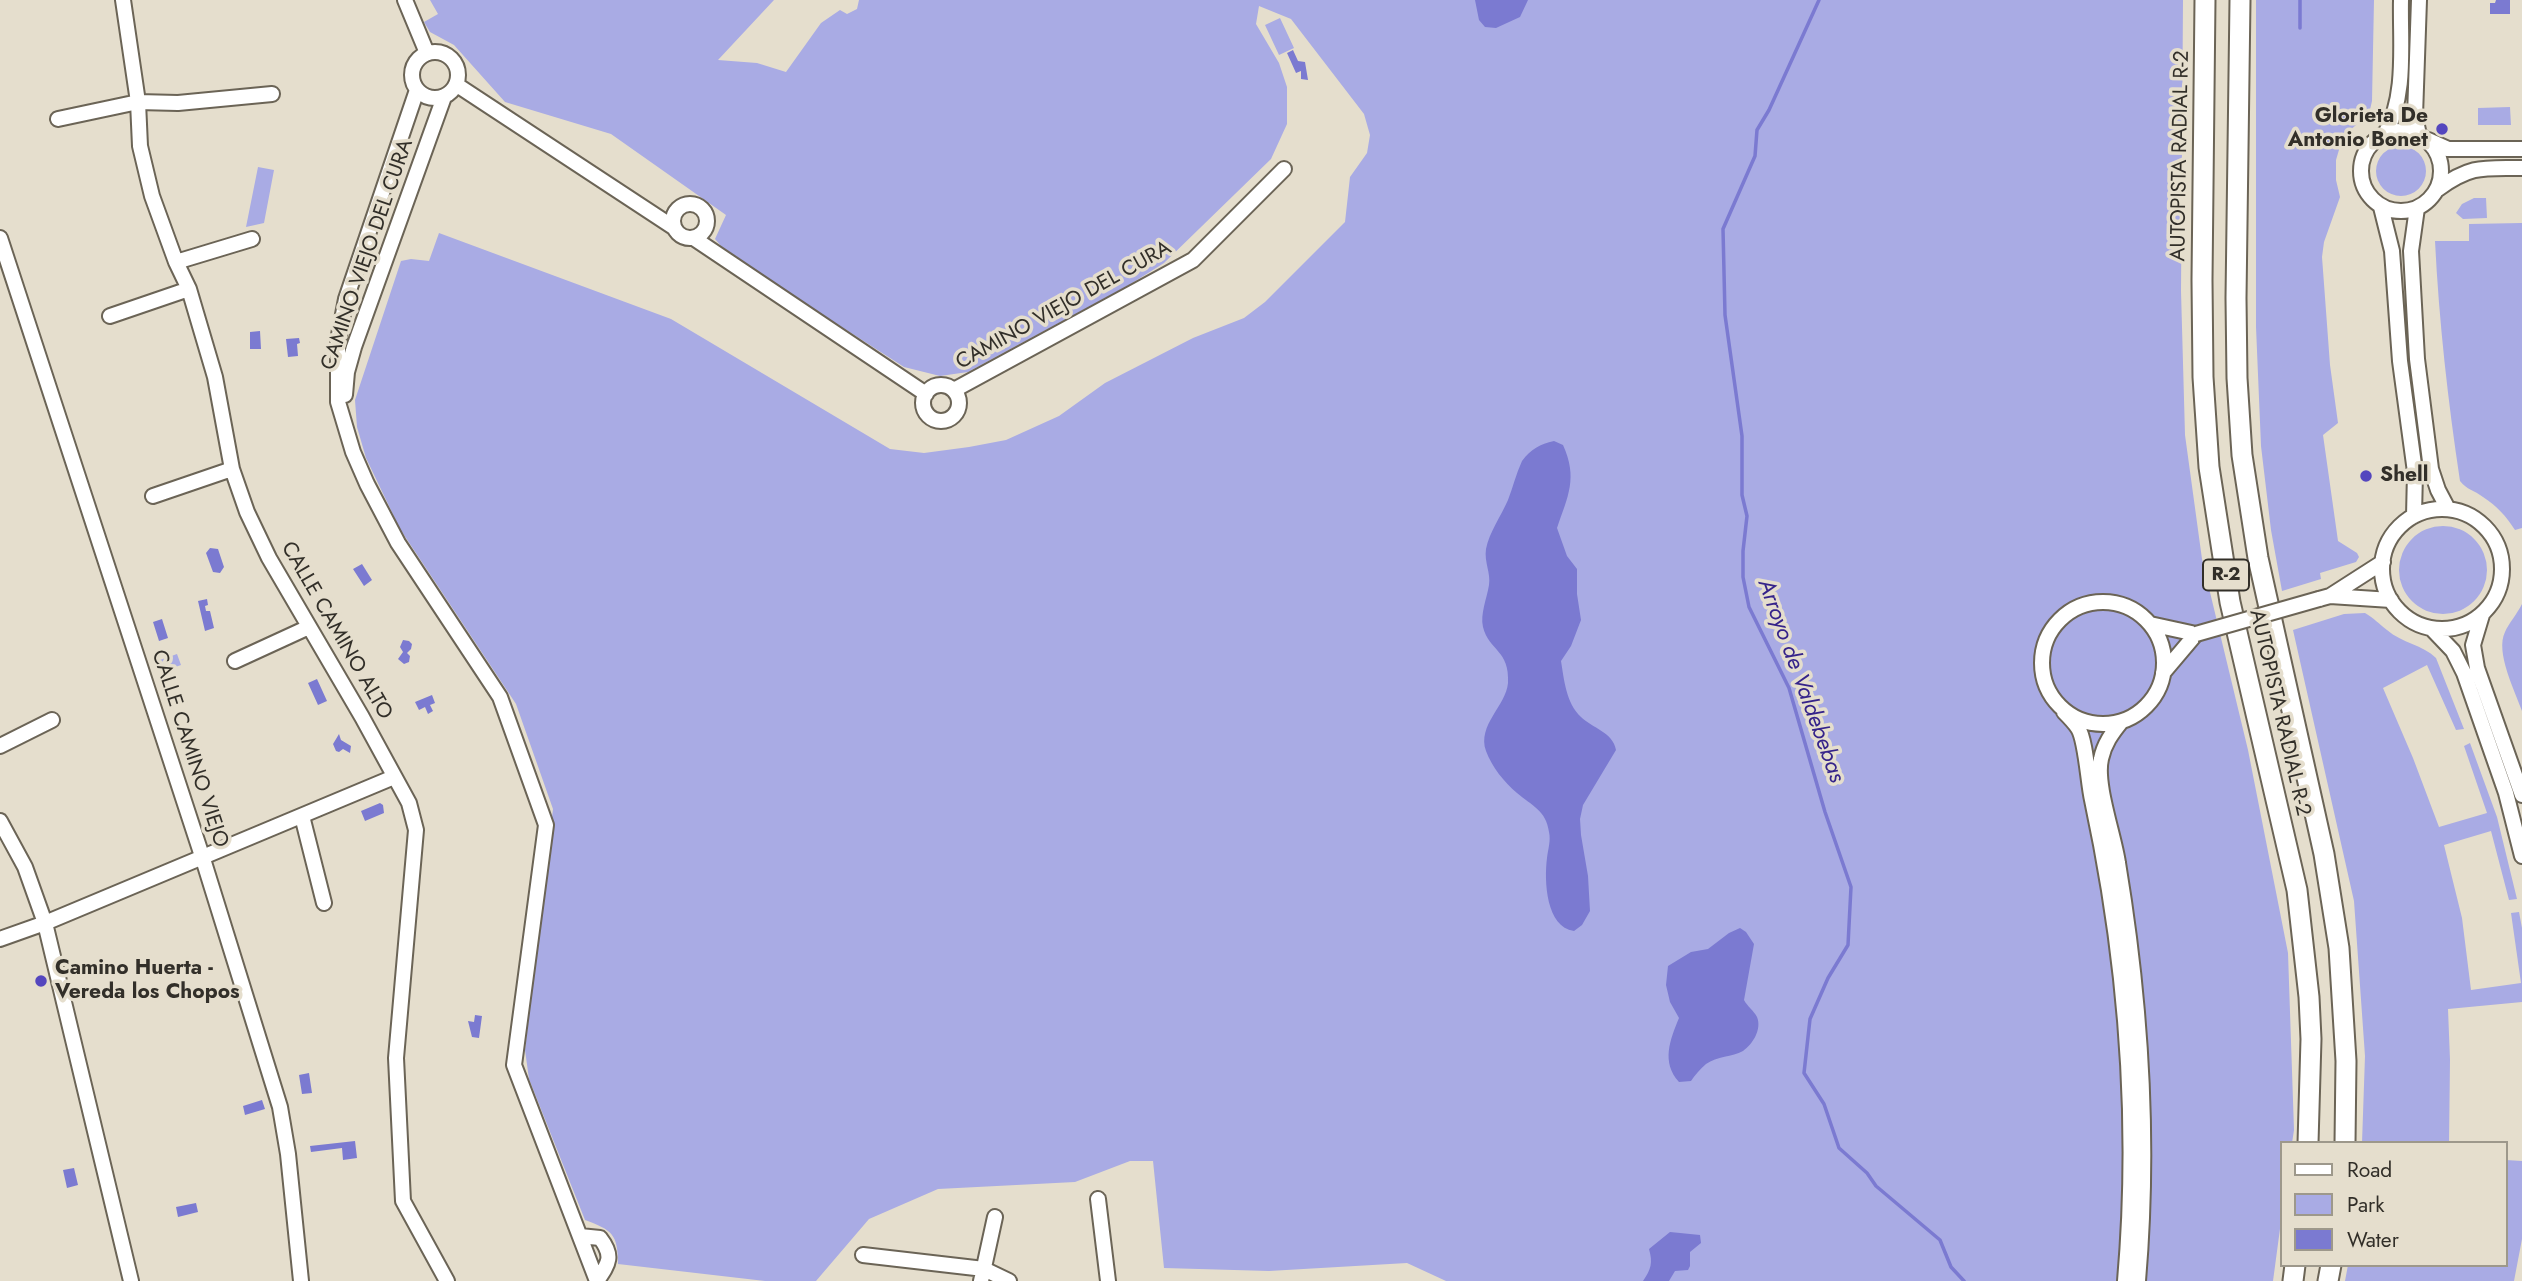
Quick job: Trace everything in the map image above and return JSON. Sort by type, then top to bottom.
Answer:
[{"type":"highway","name":"AUTOPISTA RADIAL R-2","points":[[2205,0],[2202,294],[2203,377],[2209,467],[2230,602],[2297,890],[2309,1007],[2311,1107],[2308,1141]]},
{"type":"highway","name":"AUTOPISTA RADIAL R-2","points":[[2240,0],[2236,311],[2242,455],[2258,558],[2324,854],[2339,948],[2346,1061],[2345,1141]]},
{"type":"street","name":"CALLE CAMINO ALTO","points":[[123,0],[138,102],[141,146],[152,196],[189,289],[215,377],[232,469],[247,512],[269,558],[409,803],[416,830],[396,1058],[403,1201],[447,1281]]},
{"type":"street","points":[[405,0],[427,53]]},
{"type":"street","points":[[2401,0],[2399,94],[2395,115],[2385,134],[2368,149],[2362,160],[2361,172],[2367,193],[2381,206],[2405,212],[2428,202],[2438,189],[2456,176],[2473,169],[2522,168]]},
{"type":"street","points":[[2419,0],[2414,116],[2423,137],[2439,161],[2441,175],[2438,189]]},
{"type":"street","points":[[427,53],[445,54],[457,67],[457,85],[444,97],[435,99],[425,96],[417,90],[413,82],[414,65],[419,57],[427,53]]},
{"type":"street","points":[[457,85],[645,207],[681,236],[700,235],[720,254],[926,394]]},
{"type":"street","name":"CAMINO VIEJO DEL CURA","points":[[417,90],[346,299],[338,340],[338,402],[367,484],[398,543],[500,697],[546,825],[514,1065],[597,1281]]},
{"type":"street","points":[[58,119],[138,102],[177,103],[272,94]]},
{"type":"street","name":"CAMINO VIEJO DEL CURA","points":[[346,428],[347,372],[354,347],[444,97]]},
{"type":"street","points":[[2385,134],[2396,131],[2423,137],[2448,149],[2522,149]]},
{"type":"street","name":"CAMINO VIEJO DEL CURA","points":[[954,390],[1193,260],[1284,169]]},
{"type":"street","points":[[645,207],[663,210],[693,204],[704,210],[708,220],[700,235]]},
{"type":"street","points":[[673,227],[674,216],[682,206]]},
{"type":"street","points":[[2381,206],[2392,251],[2400,360],[2415,472],[2414,516]]},
{"type":"street","points":[[2417,208],[2411,251],[2417,359],[2431,469],[2448,509]]},
{"type":"street","name":"CALLE CAMINO VIEJO","points":[[0,238],[203,859],[280,1107],[288,1154],[301,1281]]},
{"type":"street","points":[[176,262],[252,239]]},
{"type":"street","points":[[110,316],[189,289]]},
{"type":"street","points":[[939,385],[954,390],[957,395],[956,413],[947,420],[940,421],[929,416],[924,405],[926,394],[939,385]]},
{"type":"street","points":[[153,496],[232,469]]},
{"type":"street","points":[[2522,795],[2477,668],[2473,645],[2482,615],[2494,599],[2501,580],[2501,560],[2495,540],[2482,525],[2466,514],[2448,509],[2430,510],[2414,516],[2395,533],[2388,544],[2383,562],[2384,582],[2390,600],[2408,618],[2432,629],[2453,651],[2464,673],[2506,793],[2522,856]]},
{"type":"street","points":[[2150,624],[2196,634],[2324,597],[2383,562]]},
{"type":"street","points":[[2324,597],[2390,600]]},
{"type":"street","points":[[2064,712],[2082,721],[2102,725],[2121,722],[2137,715],[2149,704],[2159,689],[2164,673],[2164,656],[2159,639],[2150,624],[2135,611],[2116,603],[2095,602],[2076,608],[2059,620],[2047,637],[2042,657],[2043,677],[2051,696],[2064,712],[2080,730],[2087,781],[2105,862],[2124,1000],[2131,1157],[2125,1281]]},
{"type":"street","points":[[2432,629],[2458,627],[2482,615]]},
{"type":"street","points":[[235,661],[309,628]]},
{"type":"street","points":[[2164,673],[2196,634]]},
{"type":"street","points":[[0,746],[52,720]]},
{"type":"street","points":[[2121,722],[2109,737],[2100,760],[2100,779],[2118,859],[2137,999],[2144,1157],[2138,1281]]},
{"type":"street","points":[[0,939],[203,859],[394,778]]},
{"type":"street","points":[[302,816],[324,903]]},
{"type":"street","points":[[0,821],[25,867],[45,923],[131,1281]]},
{"type":"street","points":[[1098,1199],[1108,1281]]},
{"type":"street","points":[[983,1275],[995,1217]]},
{"type":"street","name":"CAMINO VIEJO DEL CURA","points":[[580,1236],[600,1238],[608,1250],[608,1265],[597,1281]]},
{"type":"street","points":[[863,1255],[1009,1281]]},
{"type":"green space","points":[[430,0],[774,0],[718,60],[757,63],[786,72],[821,23],[840,10],[847,14],[857,9],[859,0],[2183,0],[2181,291],[2185,435],[2202,559],[2248,750],[2288,953],[2294,1130],[2292,1141],[2280,1141],[2280,1229],[2273,1281],[1446,1281],[1407,1263],[1269,1271],[1164,1268],[1153,1161],[1130,1161],[1075,1182],[938,1189],[869,1219],[816,1281],[765,1281],[618,1264],[617,1246],[612,1234],[585,1220],[529,1079],[525,1050],[553,809],[516,704],[400,529],[366,458],[357,427],[355,400],[401,261],[429,261],[439,233],[671,319],[890,449],[924,453],[1006,440],[1059,416],[1105,383],[1193,338],[1244,318],[1265,302],[1345,222],[1350,177],[1367,153],[1370,135],[1364,114],[1291,19],[1259,6],[1256,24],[1279,63],[1287,87],[1287,124],[1271,159],[1164,263],[1129,285],[968,372],[940,376],[904,367],[721,246],[715,239],[726,215],[611,134],[505,102],[454,45],[430,32],[424,22],[438,14]]},
{"type":"green space","points":[[2256,0],[2374,0],[2372,101],[2369,114],[2349,131],[2341,143],[2336,160],[2336,180],[2340,197],[2324,242],[2322,257],[2330,365],[2338,423],[2323,435],[2338,541],[2359,557],[2356,562],[2320,573],[2321,579],[2282,591],[2271,530],[2261,446],[2256,327]]},
{"type":"green space","points":[[1280,18],[1294,48],[1279,55],[1265,25]]},
{"type":"green space","points":[[2510,107],[2511,125],[2478,125],[2478,108]]},
{"type":"green space","points":[[2391,147],[2411,147],[2425,161],[2425,181],[2411,195],[2391,195],[2377,181],[2377,161]]},
{"type":"green space","points":[[258,167],[274,170],[264,223],[246,227]]},
{"type":"green space","points":[[2474,198],[2486,198],[2487,218],[2463,219],[2456,213],[2462,204]]},
{"type":"green space","points":[[2522,223],[2522,528],[2515,530],[2497,508],[2460,481],[2444,361],[2435,241],[2469,241],[2469,224]]},
{"type":"green space","points":[[2443,526],[2460,529],[2474,539],[2484,553],[2487,570],[2484,587],[2474,601],[2460,611],[2443,614],[2426,611],[2412,601],[2402,587],[2399,570],[2402,553],[2412,539],[2426,529]]},
{"type":"green space","points":[[2522,604],[2522,711],[2507,672],[2502,650],[2505,632]]},
{"type":"green space","points":[[2365,613],[2399,638],[2436,658],[2464,729],[2456,730],[2427,665],[2383,688],[2439,827],[2487,813],[2464,746],[2470,743],[2497,817],[2517,899],[2509,900],[2491,831],[2444,845],[2462,918],[2471,990],[2521,983],[2511,913],[2519,912],[2522,928],[2522,1002],[2448,1009],[2449,1141],[2362,1141],[2365,1056],[2354,901],[2293,630],[2344,614]]},
{"type":"green space","points":[[177,654],[181,665],[164,671],[160,660]]},
{"type":"green space","points":[[2508,1160],[2522,1161],[2522,1239],[2514,1281],[2345,1281],[2348,1267],[2508,1267]]},
{"type":"water","points":[[1475,0],[1528,0],[1520,17],[1496,28],[1485,27],[1479,20]]},
{"type":"water","points":[[2496,0],[2510,0],[2510,14],[2490,14],[2490,3],[2495,3]]},
{"type":"water","points":[[1293,50],[1298,61],[1305,62],[1308,80],[1301,79],[1301,71],[1296,73],[1287,53]]},
{"type":"water","points":[[260,331],[261,349],[250,349],[250,332]]},
{"type":"water","points":[[299,338],[298,356],[288,357],[286,339]]},
{"type":"water","points":[[1554,441],[1563,445],[1570,467],[1570,487],[1557,528],[1567,556],[1577,569],[1581,620],[1571,646],[1561,661],[1565,683],[1576,711],[1607,735],[1616,750],[1583,805],[1581,835],[1588,876],[1590,911],[1582,925],[1574,931],[1565,928],[1558,921],[1549,902],[1546,868],[1550,835],[1545,818],[1499,774],[1484,742],[1488,724],[1508,683],[1506,664],[1486,635],[1482,622],[1489,581],[1486,549],[1522,461],[1536,448]]},
{"type":"water","points":[[210,548],[218,549],[224,567],[220,573],[213,572],[206,553]]},
{"type":"water","points":[[362,564],[372,580],[364,586],[353,569]]},
{"type":"water","points":[[207,599],[206,611],[210,611],[214,628],[205,631],[198,601]]},
{"type":"water","points":[[162,619],[168,638],[159,641],[153,622]]},
{"type":"water","points":[[403,640],[412,644],[407,653],[410,656],[409,662],[404,664],[398,659],[403,652],[400,647]]},
{"type":"water","points":[[317,679],[327,701],[318,705],[308,683]]},
{"type":"water","points":[[432,695],[435,703],[430,705],[433,711],[428,714],[425,707],[419,710],[415,702]]},
{"type":"water","points":[[339,734],[341,740],[351,746],[350,753],[343,749],[336,751],[333,744]]},
{"type":"water","points":[[380,803],[384,813],[365,821],[361,811]]},
{"type":"water","points":[[1740,928],[1754,944],[1744,1000],[1757,1017],[1756,1036],[1743,1051],[1710,1061],[1691,1081],[1679,1082],[1673,1074],[1669,1059],[1670,1043],[1679,1018],[1670,1002],[1666,985],[1668,966],[1691,952],[1708,949]]},
{"type":"water","points":[[475,1015],[482,1016],[479,1038],[472,1037],[468,1021],[474,1022]]},
{"type":"water","points":[[309,1073],[312,1093],[302,1094],[299,1075]]},
{"type":"water","points":[[262,1100],[265,1109],[245,1115],[243,1106]]},
{"type":"water","points":[[355,1141],[357,1158],[343,1160],[342,1148],[311,1152],[310,1146]]},
{"type":"water","points":[[74,1168],[78,1185],[67,1188],[63,1170]]},
{"type":"water","points":[[196,1203],[198,1212],[178,1217],[176,1207]]},
{"type":"water","points":[[1670,1232],[1700,1235],[1701,1243],[1690,1252],[1688,1270],[1675,1271],[1669,1281],[1643,1281],[1651,1266],[1649,1249]]},
{"type":"waterway","name":"Arroyo de Valdebebas","points":[[1819,0],[1769,110],[1757,130],[1755,156],[1723,229],[1725,315],[1742,436],[1742,495],[1747,516],[1743,577],[1749,607],[1789,688],[1825,812],[1851,887],[1848,945],[1828,978],[1810,1019],[1804,1073],[1824,1104],[1839,1148],[1867,1173],[1876,1186],[1940,1240],[1951,1267],[1964,1281]]},
{"type":"waterway","points":[[2300,0],[2300,28]]},
{"type":"place","name":"Glorieta De Antonio Bonet","points":[[2442,129]]},
{"type":"place","name":"Shell","points":[[2366,476]]},
{"type":"place","name":"Camino Huerta - Vereda los Chopos","points":[[41,981]]}]
